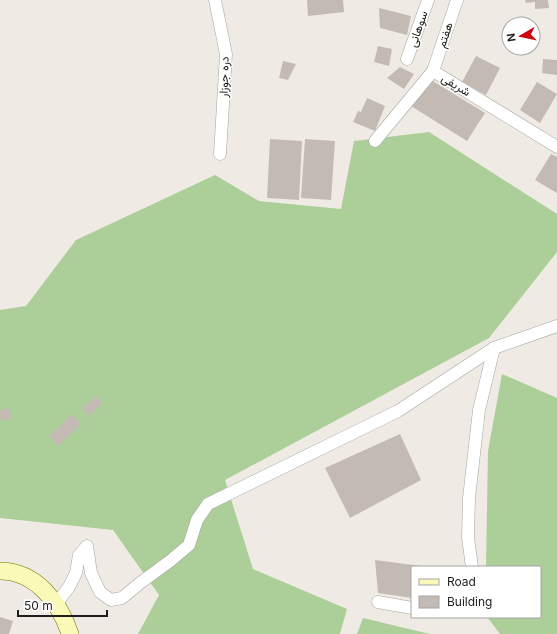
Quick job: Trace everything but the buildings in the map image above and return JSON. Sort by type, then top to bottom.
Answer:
[{"type":"main road","points":[[0,571],[6,571],[26,577],[42,587],[56,604],[66,620],[70,634]]},
{"type":"street","name":"دره جوزار","points":[[215,0],[226,54],[220,154]]},
{"type":"street","name":"سوهانی","points":[[407,59],[428,0]]},
{"type":"street","name":"هفتم","points":[[433,71],[457,0]]},
{"type":"street","name":"شریفی","points":[[375,141],[433,71],[557,147]]},
{"type":"street","points":[[56,604],[69,587],[76,573],[79,555],[87,546],[91,573],[100,592],[111,600],[122,598],[189,545],[197,520],[208,504],[398,411],[494,348],[557,326]]},
{"type":"street","points":[[472,566],[468,538],[469,498],[479,410],[494,348]]},
{"type":"street","points":[[378,602],[411,608]]},
{"type":"green space","points":[[429,132],[557,214],[557,252],[489,338],[225,480],[253,569],[347,609],[340,634],[138,634],[159,595],[113,530],[0,518],[0,310],[26,306],[76,240],[215,175],[259,201],[341,209],[354,141]]},
{"type":"green space","points":[[502,374],[557,398],[557,634],[500,634],[488,618],[541,618],[541,566],[486,566],[488,451]]},
{"type":"green space","points":[[363,618],[430,634],[357,634]]}]
